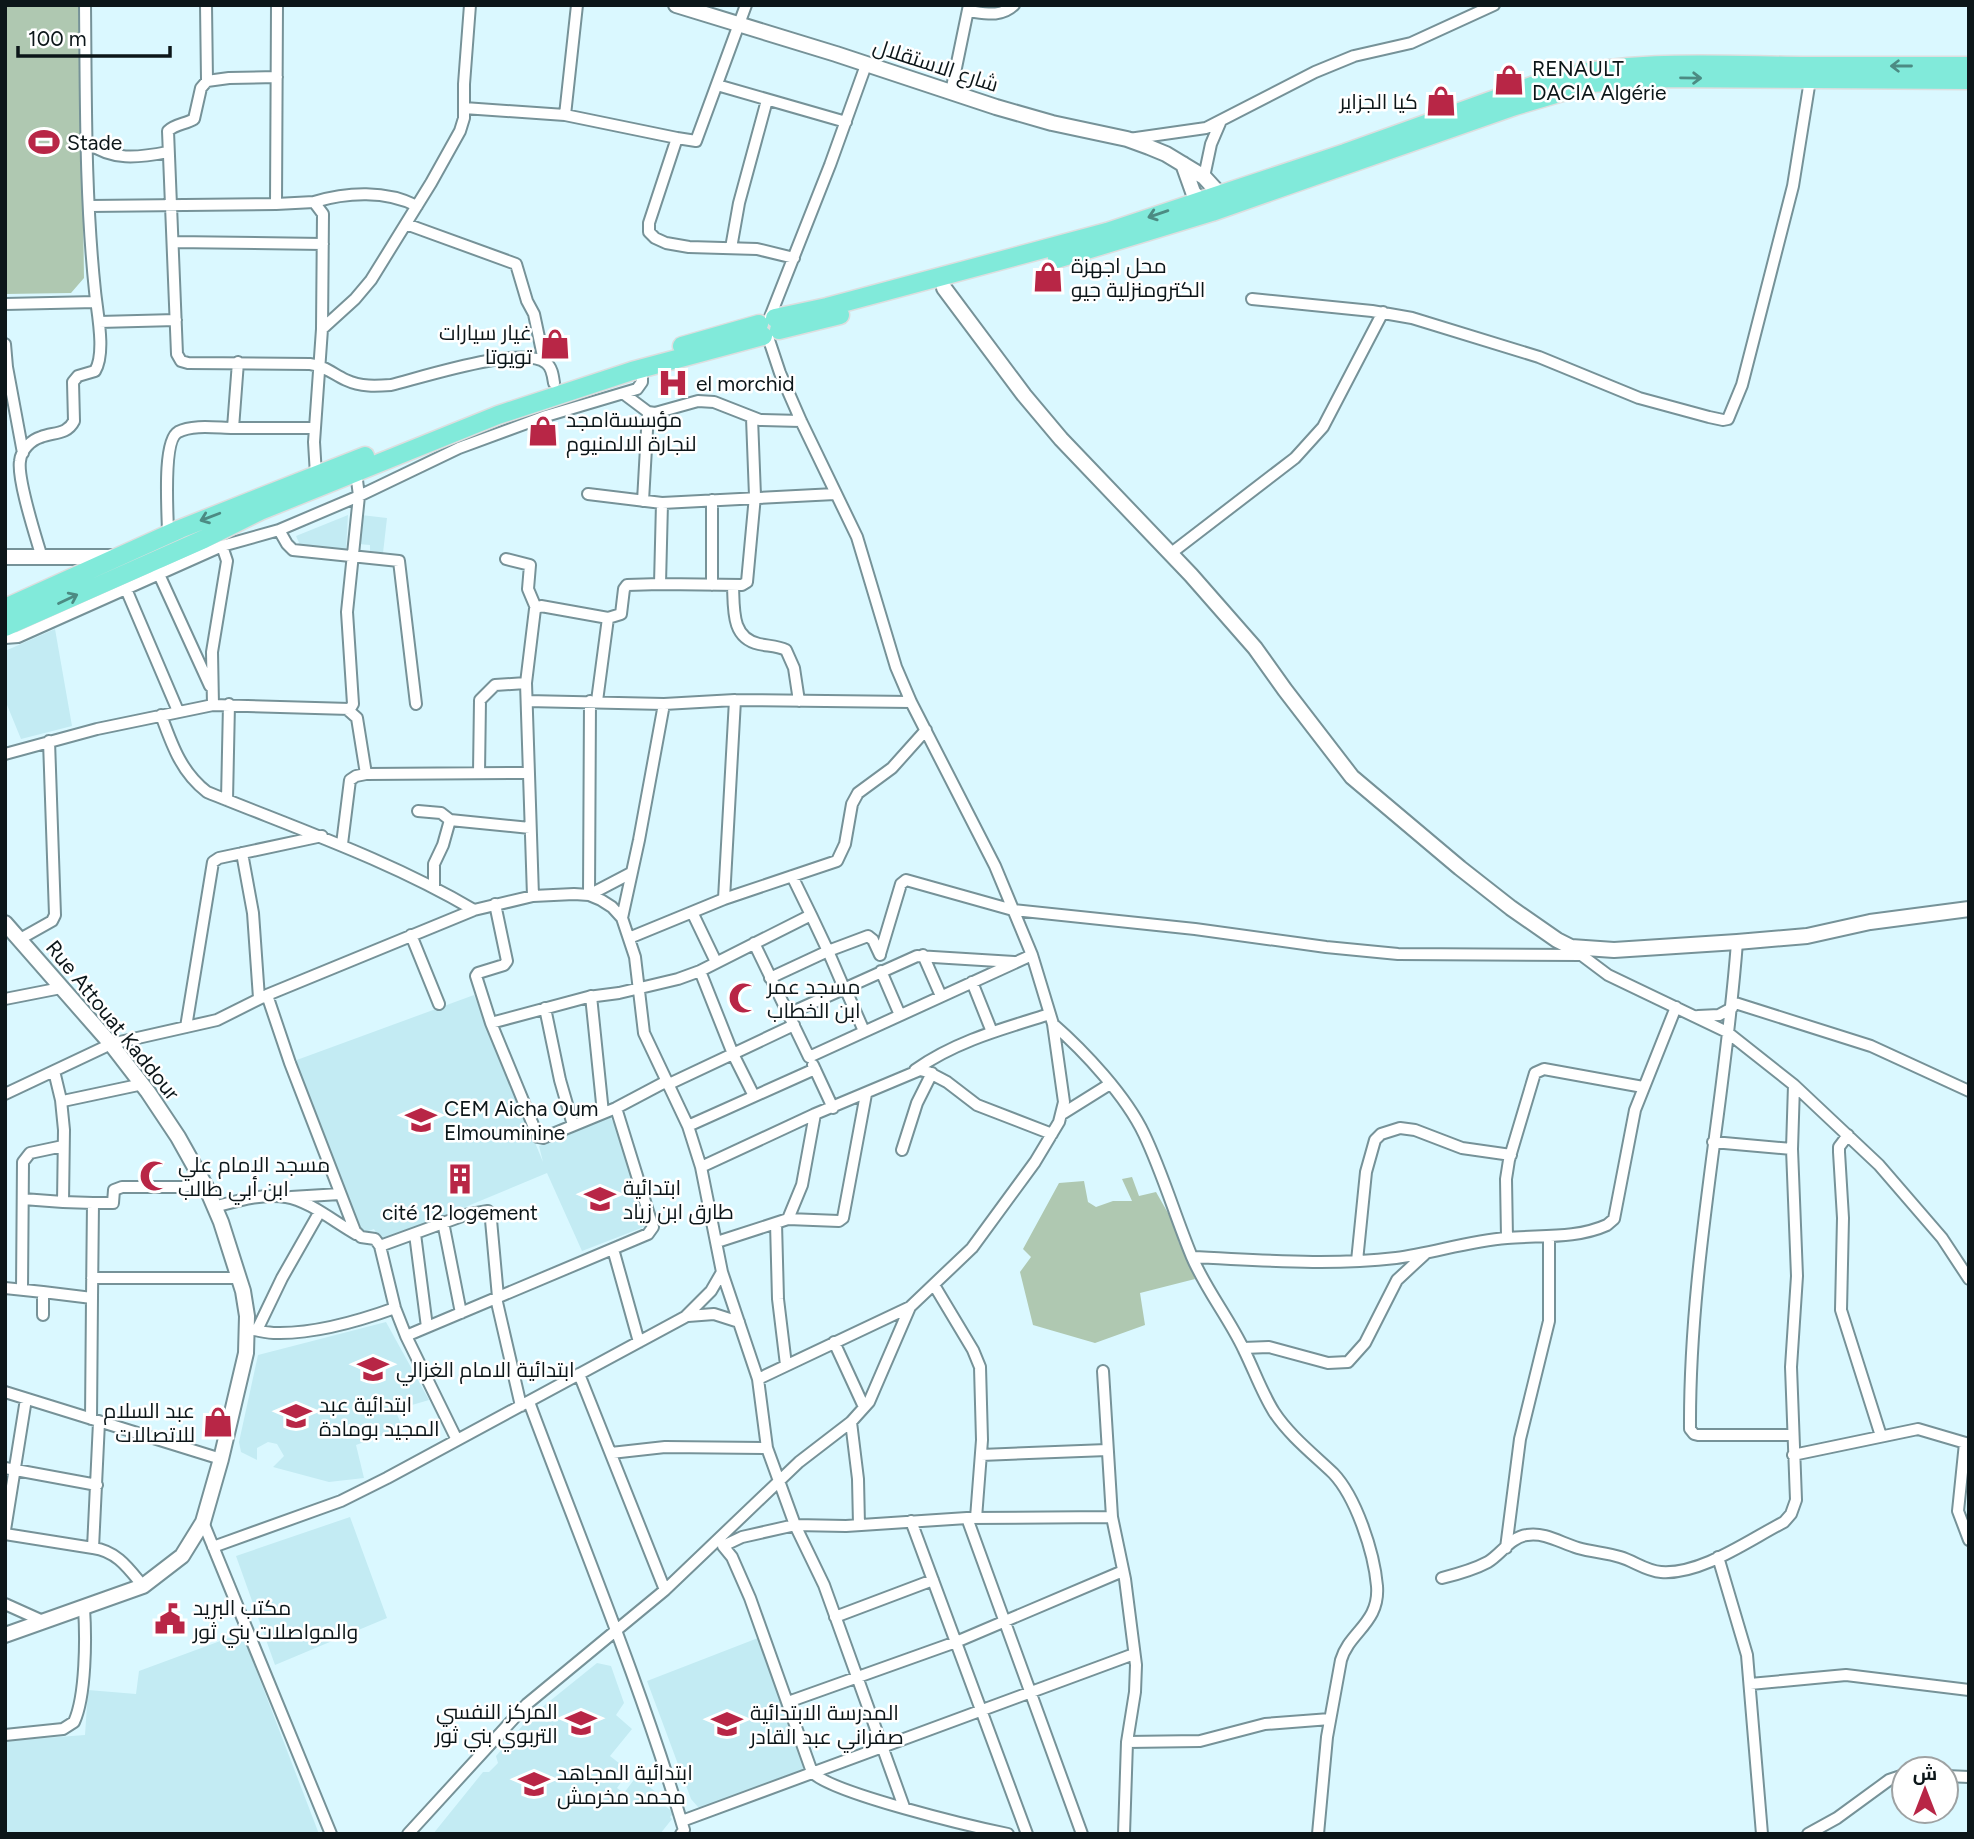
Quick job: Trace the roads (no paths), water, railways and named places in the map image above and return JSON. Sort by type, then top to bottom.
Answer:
[{"type":"main road","points":[[1225,199],[1333,157],[1551,79],[1597,69],[1692,63],[1969,66]]},
{"type":"main road","points":[[5,627],[155,568],[238,520],[542,399],[769,327],[944,288],[1080,253],[1225,199],[1594,83],[1653,78],[1969,80]]},
{"type":"main road","points":[[5,608],[169,534],[554,383],[769,327],[1205,206]]},
{"type":"street","points":[[42,558],[20,471],[20,459],[38,438],[64,431],[73,424],[73,382],[78,376],[91,373],[98,366],[99,321],[86,142],[85,5]]},
{"type":"street","points":[[206,5],[206,81],[201,88],[194,119],[171,127],[168,131],[177,354],[181,360],[188,363],[320,365],[346,380],[373,387],[495,359],[523,357],[544,360]]},
{"type":"street","points":[[276,204],[277,5]]},
{"type":"street","points":[[322,330],[365,289],[460,131],[464,108],[470,5]]},
{"type":"street","points":[[565,115],[577,5]]},
{"type":"street","name":"شارع الاستقلال","points":[[676,5],[1052,123],[1126,139],[1166,154],[1183,164],[1204,177],[1225,199]]},
{"type":"street","points":[[464,108],[565,115],[696,141],[746,5]]},
{"type":"street","points":[[951,92],[969,8],[994,14],[1010,10],[1014,5]]},
{"type":"street","points":[[1126,139],[1188,132],[1220,122],[1315,72],[1354,56],[1411,43],[1494,5]]},
{"type":"street","points":[[758,1379],[910,1307],[972,1248],[1035,1162],[1062,1114],[1063,1093],[1051,1019],[1032,955],[995,866],[911,702],[887,641],[857,537],[780,373],[769,327],[866,65]]},
{"type":"street","points":[[206,81],[277,77]]},
{"type":"street","points":[[1252,299],[1383,312],[1430,323],[1539,357],[1639,398],[1709,417],[1728,419],[1742,385],[1793,186],[1810,80]]},
{"type":"street","points":[[717,85],[846,122]]},
{"type":"street","points":[[731,248],[739,203],[767,100]]},
{"type":"street","points":[[1204,177],[1211,144],[1220,122]]},
{"type":"street","points":[[677,138],[649,223],[649,232],[655,239],[689,247],[757,249],[794,258]]},
{"type":"street","points":[[86,142],[102,153],[123,157],[168,152]]},
{"type":"street","points":[[1183,164],[1193,192],[1205,206]]},
{"type":"street","points":[[89,206],[276,204],[314,202],[342,195],[396,197],[417,206]]},
{"type":"street","points":[[314,202],[323,214],[322,330],[314,428],[316,475]]},
{"type":"street","points":[[406,224],[516,264],[527,301],[534,314],[544,360],[550,366],[554,383]]},
{"type":"street","points":[[173,242],[323,244]]},
{"type":"street","points":[[944,288],[1024,395],[1061,439],[1255,648],[1304,716],[1362,787],[1492,893],[1608,975],[1727,1032],[1794,1085],[1879,1165],[1942,1238],[1969,1279]]},
{"type":"street","points":[[5,304],[96,302]]},
{"type":"street","points":[[1170,554],[1296,458],[1315,438],[1383,312]]},
{"type":"street","points":[[99,321],[177,320]]},
{"type":"street","points":[[5,344],[23,453]]},
{"type":"street","points":[[233,428],[238,362]]},
{"type":"street","points":[[5,638],[18,637],[126,589],[155,568],[279,530],[493,434],[547,415],[624,394],[641,386],[642,368]]},
{"type":"street","points":[[624,394],[648,412],[661,413],[698,401],[728,406],[751,418],[801,421]]},
{"type":"street","points":[[643,501],[648,412]]},
{"type":"street","points":[[536,608],[541,606],[608,618],[621,614],[625,586],[742,585],[747,582],[755,496],[751,418]]},
{"type":"street","points":[[169,534],[168,475],[171,438],[176,433],[188,429],[314,428]]},
{"type":"street","points":[[348,710],[353,704],[347,612],[359,496],[355,472]]},
{"type":"street","points":[[588,494],[662,503],[755,496],[835,494]]},
{"type":"street","points":[[712,500],[712,585]]},
{"type":"street","points":[[660,584],[662,503]]},
{"type":"street","points":[[238,520],[248,538]]},
{"type":"street","points":[[279,530],[293,550],[396,559],[400,563],[416,704]]},
{"type":"street","points":[[213,705],[212,652],[227,561],[222,546]]},
{"type":"street","points":[[5,557],[116,557]]},
{"type":"street","points":[[506,559],[530,565],[528,589],[536,608],[526,683],[533,896]]},
{"type":"street","points":[[155,568],[213,692]]},
{"type":"street","points":[[733,585],[741,635],[749,642],[786,650],[794,668],[799,701]]},
{"type":"street","points":[[126,589],[177,711]]},
{"type":"street","points":[[589,895],[593,701],[608,618]]},
{"type":"street","points":[[479,773],[480,700],[492,687],[526,683]]},
{"type":"street","points":[[527,701],[664,704],[734,700],[911,702]]},
{"type":"street","points":[[724,899],[734,700]]},
{"type":"street","points":[[227,800],[229,704]]},
{"type":"street","points":[[622,918],[664,704]]},
{"type":"street","points":[[5,754],[49,741],[213,705],[348,710],[356,718],[366,774]]},
{"type":"street","points":[[161,715],[171,743],[189,775],[207,792],[342,844],[433,887],[474,910]]},
{"type":"street","points":[[629,938],[724,899],[837,861],[845,844],[852,804],[858,793],[892,768],[926,730]]},
{"type":"street","points":[[20,939],[52,921],[55,915],[49,741]]},
{"type":"street","points":[[342,844],[350,780],[356,776],[528,772]]},
{"type":"street","points":[[418,811],[441,813],[450,820],[530,828]]},
{"type":"street","points":[[433,887],[434,864],[444,843],[450,820]]},
{"type":"street","points":[[186,1027],[211,865],[215,859],[322,836]]},
{"type":"street","points":[[242,853],[253,913],[263,997],[356,1234]]},
{"type":"street","points":[[589,895],[631,873]]},
{"type":"street","points":[[792,876],[864,1031]]},
{"type":"street","points":[[880,954],[904,881],[1013,910],[1195,929],[1379,953],[1614,950],[1737,942],[1807,936],[1870,922],[1969,909]]},
{"type":"street","points":[[5,1094],[111,1044],[217,1020],[263,997],[474,910],[533,896],[556,894],[589,895],[612,906],[622,918],[635,957],[644,1033],[650,1051],[688,1126],[701,1167],[722,1272],[758,1379],[767,1448],[778,1482],[794,1525],[824,1585],[904,1807]]},
{"type":"street","points":[[495,904],[507,961],[504,965],[476,976],[491,1023],[538,1137],[543,1138],[616,1108],[794,1026]]},
{"type":"street","points":[[692,912],[716,962]]},
{"type":"street","points":[[491,1023],[591,996],[639,989],[700,971],[811,915]]},
{"type":"street","name":"Rue Attouat Kaddour","points":[[5,923],[111,1044],[143,1084],[178,1137],[203,1182],[231,1247],[252,1329],[203,1522],[181,1556],[157,1578],[143,1586],[5,1635]]},
{"type":"street","points":[[411,935],[439,1004]]},
{"type":"street","points":[[770,978],[868,936],[880,954],[900,1015]]},
{"type":"street","points":[[1737,942],[1732,1005],[1697,1275],[1690,1364],[1690,1429],[1698,1435],[1792,1435]]},
{"type":"street","points":[[754,943],[832,1108]]},
{"type":"street","points":[[788,1014],[923,955],[1015,962]]},
{"type":"street","points":[[923,955],[941,996]]},
{"type":"street","points":[[809,1056],[1032,955]]},
{"type":"street","points":[[700,971],[733,1054],[754,1096]]},
{"type":"street","points":[[972,982],[992,1032]]},
{"type":"street","points":[[5,999],[61,988]]},
{"type":"street","points":[[591,996],[603,1113]]},
{"type":"street","points":[[1696,1016],[1719,1015],[1732,1005]]},
{"type":"street","points":[[1732,1005],[1871,1046],[1969,1091]]},
{"type":"street","points":[[1192,1257],[1267,1262],[1357,1261],[1399,1257],[1507,1238],[1549,1237],[1601,1228],[1614,1219],[1635,1110],[1676,1007]]},
{"type":"street","points":[[545,1008],[560,1080],[573,1125]]},
{"type":"street","points":[[701,1167],[913,1072],[947,1050],[992,1032],[1051,1019]]},
{"type":"street","points":[[1051,1019],[1110,1084],[1143,1131],[1192,1257],[1243,1348],[1274,1412],[1335,1475],[1362,1525],[1377,1586],[1376,1604],[1363,1628],[1343,1654],[1330,1719],[1318,1834]]},
{"type":"street","points":[[688,1126],[815,1069]]},
{"type":"street","points":[[1507,1238],[1505,1197],[1511,1156],[1532,1078],[1538,1071],[1544,1069],[1643,1087]]},
{"type":"street","points":[[913,1072],[920,1070],[932,1073],[977,1105],[1052,1134]]},
{"type":"street","points":[[54,1071],[61,1100],[63,1202]]},
{"type":"street","points":[[902,1150],[917,1104],[932,1073]]},
{"type":"street","points":[[61,1100],[88,1097],[143,1084]]},
{"type":"street","points":[[1062,1114],[1110,1084]]},
{"type":"street","points":[[1442,1578],[1463,1573],[1488,1561],[1517,1538],[1527,1535],[1543,1535],[1576,1548],[1622,1558],[1646,1569],[1660,1572],[1682,1571],[1718,1558],[1784,1522],[1791,1514],[1796,1500],[1791,1367],[1797,1276],[1793,1213],[1794,1085]]},
{"type":"street","points":[[717,1242],[788,1219],[839,1221],[844,1218],[866,1094]]},
{"type":"street","points":[[406,1336],[649,1234],[653,1227],[616,1108]]},
{"type":"street","points":[[788,1219],[802,1185],[815,1114]]},
{"type":"street","points":[[1357,1261],[1366,1172],[1375,1140],[1381,1134],[1400,1128],[1415,1130],[1462,1148],[1511,1156]]},
{"type":"street","points":[[1848,1135],[1839,1147],[1843,1218],[1841,1310],[1881,1436]]},
{"type":"street","points":[[1713,1142],[1792,1149]]},
{"type":"street","points":[[22,1289],[25,1158],[36,1151],[63,1146]]},
{"type":"street","points":[[23,1199],[113,1203],[114,1190],[122,1187],[184,1187],[203,1182]]},
{"type":"street","points":[[214,1207],[253,1198],[340,1194]]},
{"type":"street","points":[[288,1197],[361,1237],[372,1237],[380,1246],[395,1308],[406,1336],[457,1440]]},
{"type":"street","points":[[93,1203],[92,1298],[97,1485],[93,1548]]},
{"type":"street","points":[[380,1246],[443,1222],[483,1211],[489,1213],[497,1298],[525,1404],[616,1630],[683,1830],[812,1772],[1134,1654]]},
{"type":"street","points":[[319,1213],[252,1329],[284,1334],[313,1330],[395,1308]]},
{"type":"street","points":[[443,1222],[461,1313]]},
{"type":"street","points":[[776,1223],[778,1299],[786,1365]]},
{"type":"street","points":[[415,1234],[427,1327]]},
{"type":"street","points":[[1506,1548],[1520,1439],[1549,1321],[1549,1237]]},
{"type":"street","points":[[613,1249],[639,1342]]},
{"type":"street","points":[[1243,1348],[1269,1346],[1328,1363],[1348,1362],[1365,1343],[1397,1280],[1428,1251]]},
{"type":"street","points":[[214,1547],[356,1494],[525,1404],[685,1317],[711,1291],[722,1272]]},
{"type":"street","points":[[92,1278],[240,1278]]},
{"type":"street","points":[[934,1285],[973,1350],[980,1367],[981,1455],[972,1518],[1005,1621],[1083,1834]]},
{"type":"street","points":[[5,1288],[92,1298]]},
{"type":"street","points":[[43,1292],[43,1315]]},
{"type":"street","points":[[408,1834],[527,1704],[720,1543],[799,1462],[851,1422],[864,1407],[884,1370],[910,1307]]},
{"type":"street","points":[[685,1317],[714,1314],[738,1322]]},
{"type":"street","points":[[834,1342],[864,1407]]},
{"type":"street","points":[[1103,1371],[1112,1517],[1123,1571],[1134,1654],[1135,1692],[1127,1742],[1124,1834]]},
{"type":"street","points":[[579,1374],[665,1590]]},
{"type":"street","points":[[5,1391],[221,1459]]},
{"type":"street","points":[[26,1399],[10,1469],[5,1532],[93,1548],[116,1555],[143,1586]]},
{"type":"street","points":[[851,1422],[858,1479],[859,1525]]},
{"type":"street","points":[[1793,1455],[1923,1430],[1967,1443],[1958,1511],[1969,1540]]},
{"type":"street","points":[[611,1453],[665,1447],[767,1448]]},
{"type":"street","points":[[981,1455],[1107,1450]]},
{"type":"street","points":[[10,1469],[97,1485]]},
{"type":"street","points":[[720,1543],[794,1525],[859,1525],[972,1518],[1112,1517]]},
{"type":"street","points":[[911,1521],[1027,1834]]},
{"type":"street","points":[[203,1522],[331,1834]]},
{"type":"street","points":[[720,1543],[741,1576],[812,1772],[824,1782],[967,1825],[1008,1834]]},
{"type":"street","points":[[1718,1558],[1744,1639],[1762,1834]]},
{"type":"street","points":[[788,1702],[956,1642],[1123,1571]]},
{"type":"street","points":[[835,1617],[933,1580]]},
{"type":"street","points":[[5,1604],[45,1622]]},
{"type":"street","points":[[5,1735],[63,1729],[74,1722],[80,1698],[85,1651],[84,1608]]},
{"type":"street","points":[[1750,1684],[1846,1675],[1969,1690]]},
{"type":"street","points":[[1127,1742],[1200,1741],[1265,1724],[1330,1719]]},
{"type":"street","points":[[1808,1834],[1837,1818],[1890,1780]]},
{"type":"place","name":"RENAULT DACIA Algérie","points":[[1509,80]]},
{"type":"place","name":"كيا الجزاير","points":[[1441,101]]},
{"type":"place","name":"Stade","points":[[44,142]]},
{"type":"place","name":"محل اجهزة الكترومنزلية جيو","points":[[1048,277]]},
{"type":"place","name":"غيار سيارات تويوتا","points":[[555,344]]},
{"type":"place","name":"el morchid","points":[[673,383]]},
{"type":"place","name":"مؤسسةامجد لنجارة الالمنيوم","points":[[543,431]]},
{"type":"place","name":"مسجد عمر ابن الخطاب","points":[[744,998]]},
{"type":"place","name":"CEM Aicha Oum Elmouminine","points":[[421,1120]]},
{"type":"place","name":"مسجد الامام علي ابن أبي طالب","points":[[155,1176]]},
{"type":"place","name":"cité 12 logement","points":[[460,1179]]},
{"type":"place","name":"ابتدائية طارق ابن زياد","points":[[600,1199]]},
{"type":"place","name":"ابتدائية الامام الغزالي","points":[[373,1369]]},
{"type":"place","name":"ابتدائية عبد المجيد بومادة","points":[[296,1416]]},
{"type":"place","name":"عبد السلام للاتصالات","points":[[218,1422]]},
{"type":"place","name":"مكتب البريد والمواصلات بني ثور","points":[[170,1619]]},
{"type":"place","name":"المركز النفسي التربوي بني ثور","points":[[581,1723]]},
{"type":"place","name":"المدرسة الابتدائية صفراني عبد القادر","points":[[727,1724]]},
{"type":"place","name":"ابتدائية المجاهد محمد مخرمش","points":[[534,1784]]}]
